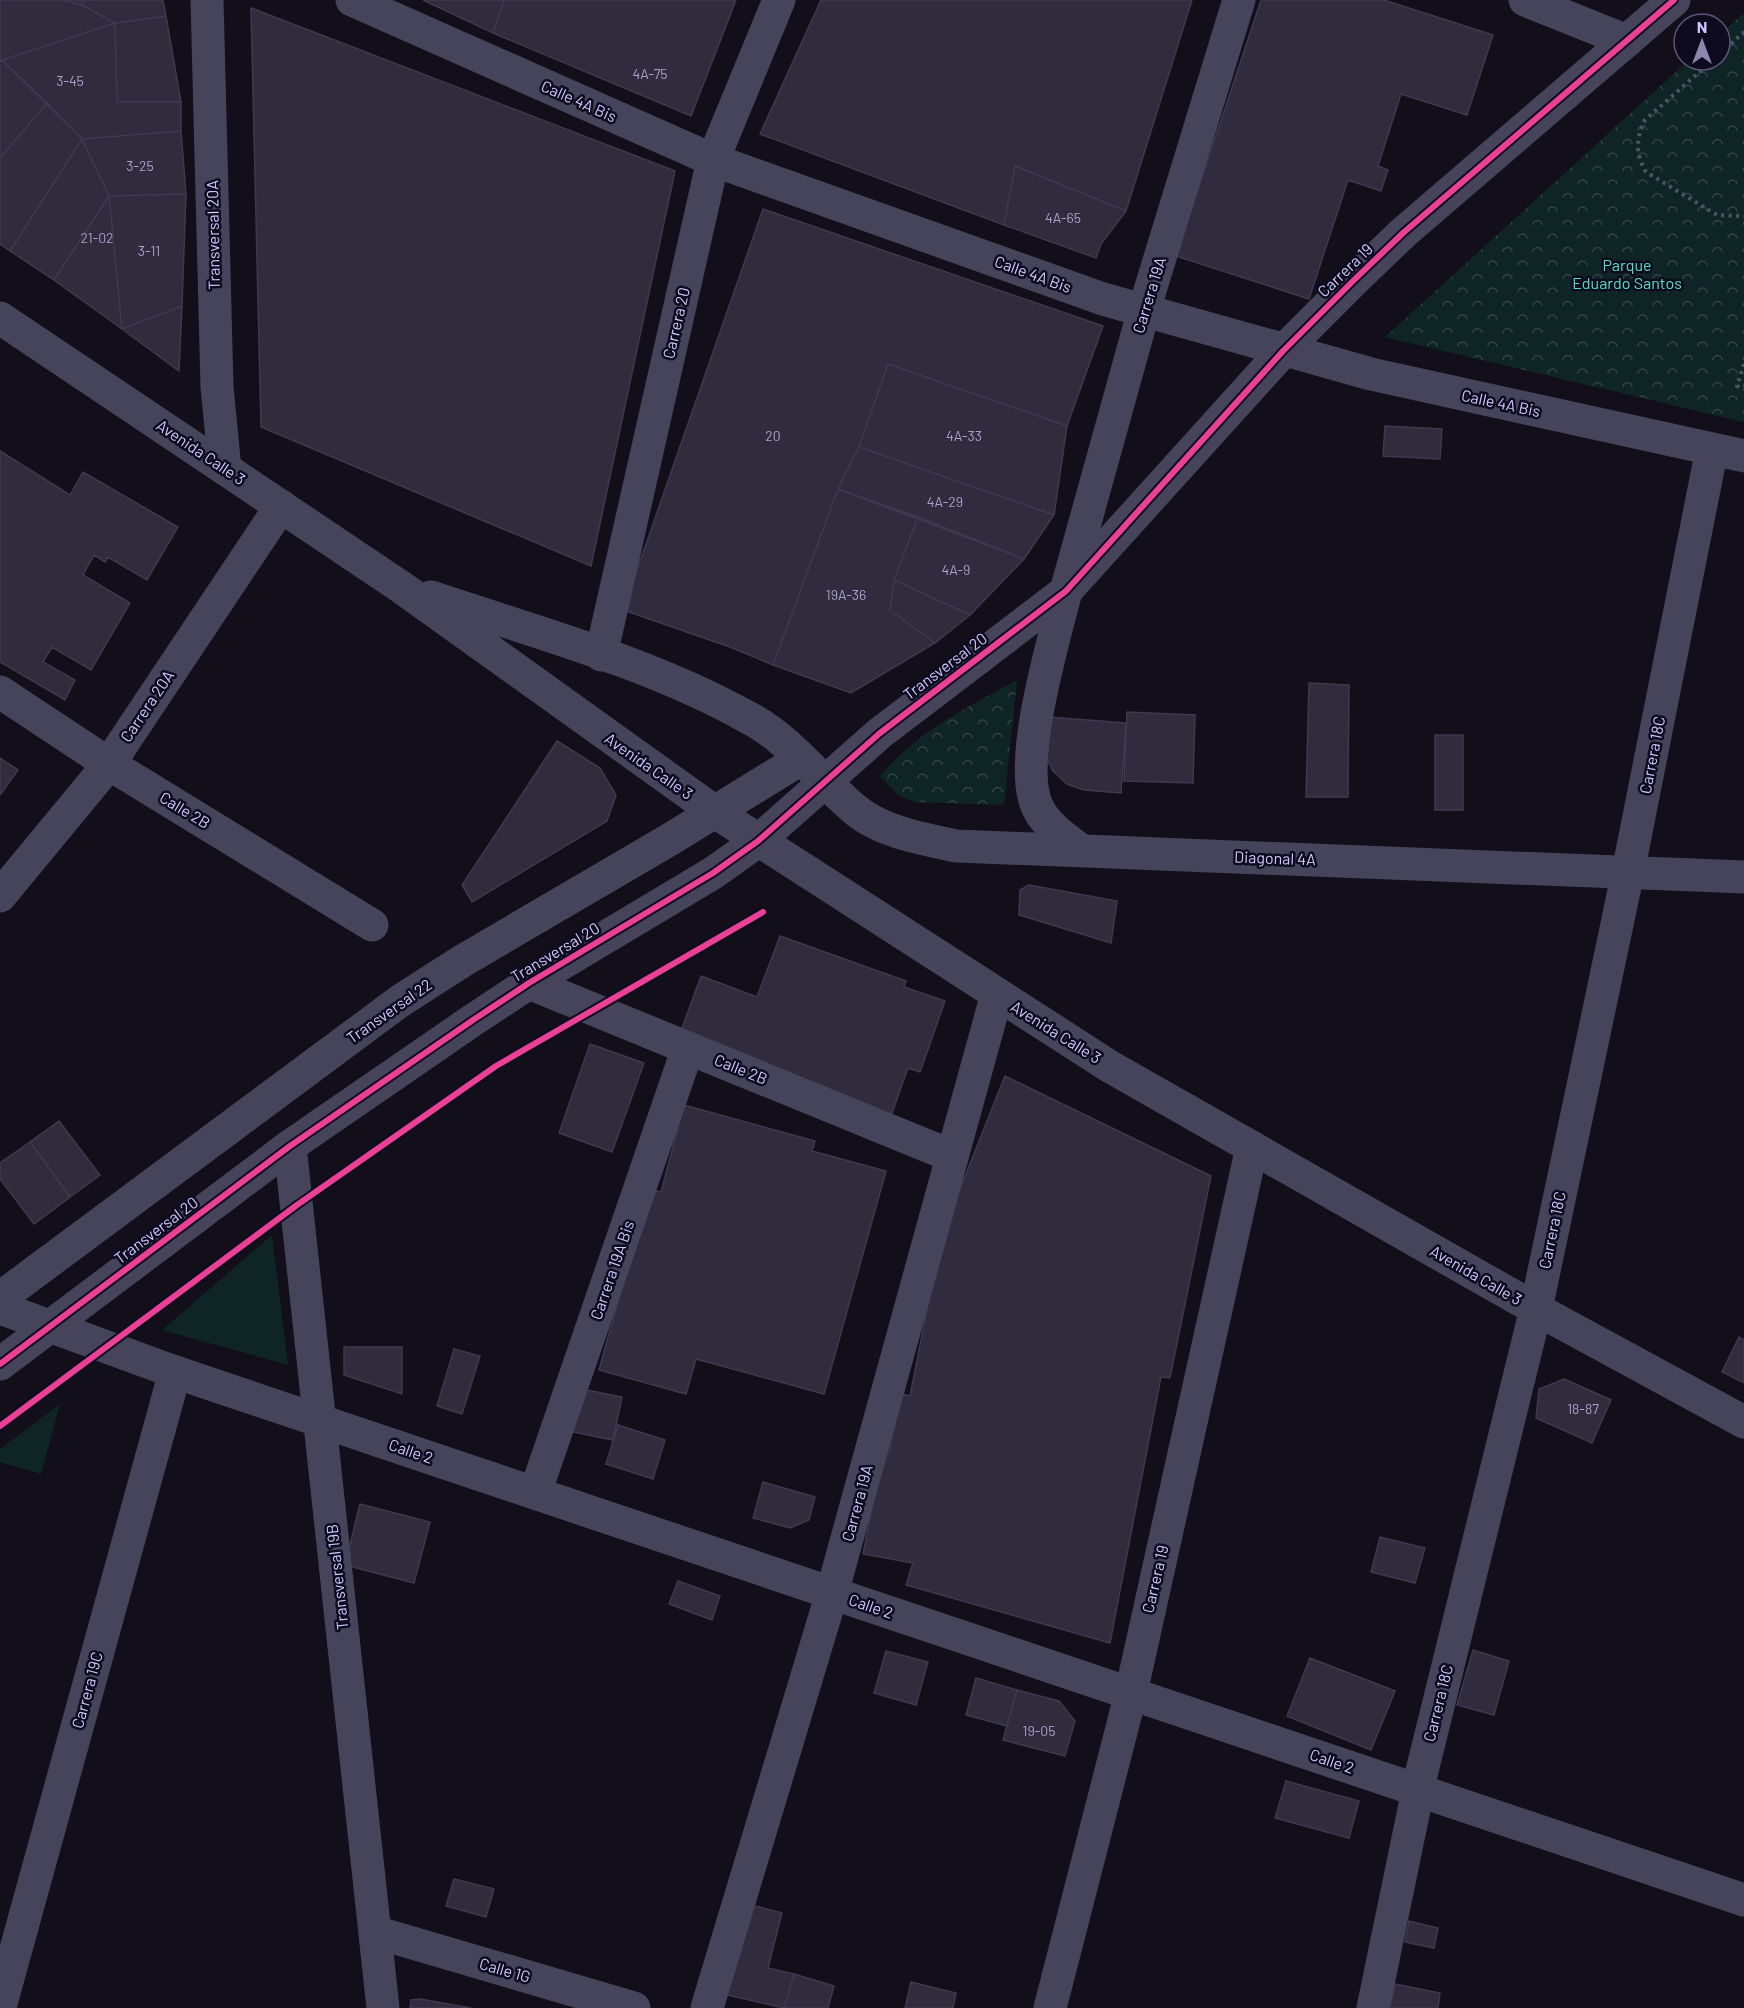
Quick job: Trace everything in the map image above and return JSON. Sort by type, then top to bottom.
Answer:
[{"type":"street","name":"Transversal 20A","points":[[207,0],[217,387],[225,469]]},
{"type":"street","name":"Calle 4A Bis","points":[[352,0],[713,160],[1103,299],[1371,374],[1744,456]]},
{"type":"street","name":"Carrera 20","points":[[601,655],[713,160],[778,0]]},
{"type":"street","name":"Carrera 19A","points":[[1082,851],[1049,823],[1037,807],[1031,785],[1034,740],[1066,591],[1144,310],[1239,0]]},
{"type":"street","points":[[1525,0],[1627,41]]},
{"type":"street","name":"Carrera 19","points":[[1066,591],[1283,351],[1403,232],[1674,0]]},
{"type":"street","name":"Avenida Calle 3","points":[[0,318],[401,587],[715,812],[1109,1066],[1536,1309],[1744,1422]]},
{"type":"street","name":"Carrera 18C","points":[[1372,2008],[1417,1790],[1536,1309],[1628,872],[1712,449]]},
{"type":"street","name":"Carrera 20A","points":[[0,896],[109,764],[281,506]]},
{"type":"street","name":"Avenida Calle 3","points":[[401,587],[666,677],[762,725],[825,781]]},
{"type":"street","name":"Transversal 20","points":[[50,1326],[290,1146],[529,983],[668,902],[758,841],[880,733],[1066,591]]},
{"type":"street","name":"Calle 2B","points":[[0,692],[109,764],[372,925]]},
{"type":"street","name":"Transversal 22","points":[[0,1298],[400,1001],[464,960],[801,759]]},
{"type":"street","name":"Diagonal 4A","points":[[825,781],[851,807],[873,822],[923,839],[957,846],[1744,877]]},
{"type":"street","name":"Calle 2B","points":[[529,983],[952,1156]]},
{"type":"street","name":"Carrera 19A","points":[[707,2008],[832,1593],[997,994]]},
{"type":"street","name":"Carrera 19A Bis","points":[[535,1493],[688,1048]]},
{"type":"street","name":"Transversal 19B","points":[[290,1146],[383,2008]]},
{"type":"street","name":"Carrera 19","points":[[1050,2008],[1131,1693],[1252,1147]]},
{"type":"street","name":"Calle 2","points":[[0,1308],[175,1372],[1744,1900]]},
{"type":"street","points":[[0,1364],[50,1326]]},
{"type":"street","name":"Carrera 19C","points":[[0,2007],[175,1372]]},
{"type":"street","name":"Calle 1G","points":[[375,1932],[634,2008]]},
{"type":"path","points":[[1732,43],[1744,32]]},
{"type":"path","points":[[1699,72],[1645,120],[1639,133],[1639,160],[1646,172],[1717,215],[1744,216]]},
{"type":"path","points":[[1744,364],[1737,386],[1744,389]]},
{"type":"green space","name":"Parque Eduardo Santos","points":[[1744,13],[1744,422],[1385,337],[1676,72],[1732,72],[1732,24]]},
{"type":"green space","points":[[1017,680],[1004,805],[914,802],[897,794],[880,776],[911,745],[944,721]]},
{"type":"green space","points":[[272,1235],[288,1365],[162,1330]]},
{"type":"green space","points":[[60,1404],[41,1474],[0,1462],[0,1449]]},
{"type":"building","points":[[0,0],[63,0],[82,5],[115,23],[2,60],[0,63]]},
{"type":"building","points":[[63,0],[84,0],[82,5]]},
{"type":"building","points":[[84,0],[163,0],[166,16],[115,23],[82,5]]},
{"type":"building","points":[[423,0],[504,0],[493,33]]},
{"type":"building","points":[[504,0],[736,0],[691,116],[493,33]]},
{"type":"building","points":[[821,0],[1192,0],[1126,211],[1015,166],[1004,225],[760,134]]},
{"type":"building","points":[[1261,0],[1384,0],[1493,35],[1467,115],[1401,94],[1378,166],[1388,170],[1381,191],[1348,180],[1309,299],[1176,256]]},
{"type":"building","points":[[251,8],[675,171],[591,566],[261,427]]},
{"type":"building","points":[[166,16],[181,102],[117,102],[115,23]]},
{"type":"building","points":[[115,23],[117,102],[181,102],[181,131],[82,139],[2,60]]},
{"type":"building","points":[[2,60],[47,103],[0,158],[0,63]]},
{"type":"building","points":[[47,103],[82,139],[10,251],[0,244],[0,158]]},
{"type":"building","points":[[181,131],[186,194],[109,196],[82,139]]},
{"type":"building","points":[[82,139],[109,196],[54,280],[10,251]]},
{"type":"building","points":[[1015,166],[1126,211],[1101,244],[1096,258],[1004,225]]},
{"type":"building","points":[[186,194],[182,306],[122,329],[109,196]]},
{"type":"building","points":[[109,196],[122,329],[54,280]]},
{"type":"building","points":[[763,209],[1103,326],[1067,426],[888,364],[859,447],[838,489],[773,665],[730,647],[623,610]]},
{"type":"building","points":[[182,306],[179,371],[122,329]]},
{"type":"building","points":[[888,364],[1067,426],[1054,515],[859,447]]},
{"type":"building","points":[[1385,426],[1442,429],[1440,459],[1383,456]]},
{"type":"building","points":[[859,447],[1054,515],[1024,559],[838,489]]},
{"type":"building","points":[[0,451],[70,495],[83,472],[178,527],[147,580],[108,557],[105,562],[94,555],[83,575],[130,603],[91,670],[52,647],[43,662],[75,680],[65,700],[0,662]]},
{"type":"building","points":[[838,489],[918,517],[894,580],[890,610],[935,643],[851,693],[773,665]]},
{"type":"building","points":[[918,517],[1024,559],[970,615],[894,580]]},
{"type":"building","points":[[894,580],[970,615],[935,643],[890,610]]},
{"type":"building","points":[[1309,683],[1349,685],[1348,797],[1306,797]]},
{"type":"building","points":[[1127,712],[1195,715],[1193,783],[1124,781]]},
{"type":"building","points":[[1049,717],[1126,723],[1121,793],[1084,790],[1067,784],[1053,771],[1045,755]]},
{"type":"building","points":[[1435,735],[1463,735],[1463,810],[1435,810]]},
{"type":"building","points":[[557,741],[600,768],[616,795],[607,821],[472,902],[462,885]]},
{"type":"building","points":[[0,758],[18,770],[0,795]]},
{"type":"building","points":[[1029,885],[1117,901],[1111,943],[1019,915],[1020,890]]},
{"type":"building","points":[[780,936],[906,981],[904,987],[945,1001],[920,1072],[908,1068],[891,1116],[678,1039],[701,976],[757,997]]},
{"type":"building","points":[[590,1044],[644,1063],[612,1152],[559,1133]]},
{"type":"building","points":[[1005,1076],[1211,1176],[1170,1378],[1161,1377],[1110,1643],[906,1585],[913,1563],[863,1554],[883,1451],[889,1452],[901,1394],[910,1396],[950,1193],[958,1194]]},
{"type":"building","points":[[684,1105],[815,1141],[812,1151],[886,1171],[824,1394],[696,1359],[686,1394],[599,1370],[649,1189],[661,1192]]},
{"type":"building","points":[[59,1121],[100,1175],[70,1197],[30,1142]]},
{"type":"building","points":[[30,1142],[70,1197],[34,1224],[0,1179],[0,1163]]},
{"type":"building","points":[[1739,1337],[1744,1340],[1744,1383],[1722,1372]]},
{"type":"building","points":[[344,1347],[402,1347],[402,1394],[344,1375]]},
{"type":"building","points":[[454,1349],[480,1356],[462,1414],[437,1406]]},
{"type":"building","points":[[1564,1379],[1611,1400],[1592,1443],[1536,1418],[1539,1389]]},
{"type":"building","points":[[582,1389],[622,1397],[613,1440],[573,1432]]},
{"type":"building","points":[[618,1425],[665,1440],[653,1479],[606,1464]]},
{"type":"building","points":[[763,1482],[815,1497],[809,1520],[790,1528],[753,1518]]},
{"type":"building","points":[[360,1504],[430,1522],[414,1583],[345,1565]]},
{"type":"building","points":[[1380,1537],[1425,1548],[1415,1583],[1371,1572]]},
{"type":"building","points":[[678,1581],[720,1596],[712,1620],[669,1604]]},
{"type":"building","points":[[1473,1650],[1509,1661],[1494,1715],[1457,1705]]},
{"type":"building","points":[[886,1651],[928,1662],[916,1705],[874,1693]]},
{"type":"building","points":[[1310,1658],[1395,1691],[1371,1750],[1287,1716]]},
{"type":"building","points":[[976,1678],[1017,1690],[1007,1726],[966,1715]]},
{"type":"building","points":[[1017,1690],[1059,1701],[1075,1721],[1065,1756],[1003,1740]]},
{"type":"building","points":[[1286,1781],[1359,1801],[1349,1838],[1275,1818]]},
{"type":"building","points":[[454,1879],[494,1889],[486,1917],[446,1906]]},
{"type":"building","points":[[747,1904],[782,1913],[768,1968],[794,1974],[784,2008],[723,1994]]},
{"type":"building","points":[[1409,1921],[1438,1928],[1434,1948],[1405,1942]]},
{"type":"building","points":[[794,1974],[834,1986],[828,2008],[784,2008]]},
{"type":"building","points":[[911,1982],[956,1993],[953,2008],[905,2008]]},
{"type":"building","points":[[1395,1984],[1440,1993],[1438,2008],[1390,2008]]},
{"type":"building","points":[[420,1999],[471,2008],[410,2008],[411,2000]]},
{"type":"cycle path","points":[[0,1364],[290,1146],[529,983],[713,873],[758,841],[880,733],[1066,591],[1283,351],[1354,280],[1403,233],[1674,0]]},
{"type":"cycle path","points":[[0,1426],[297,1205],[496,1066],[763,912]]}]
